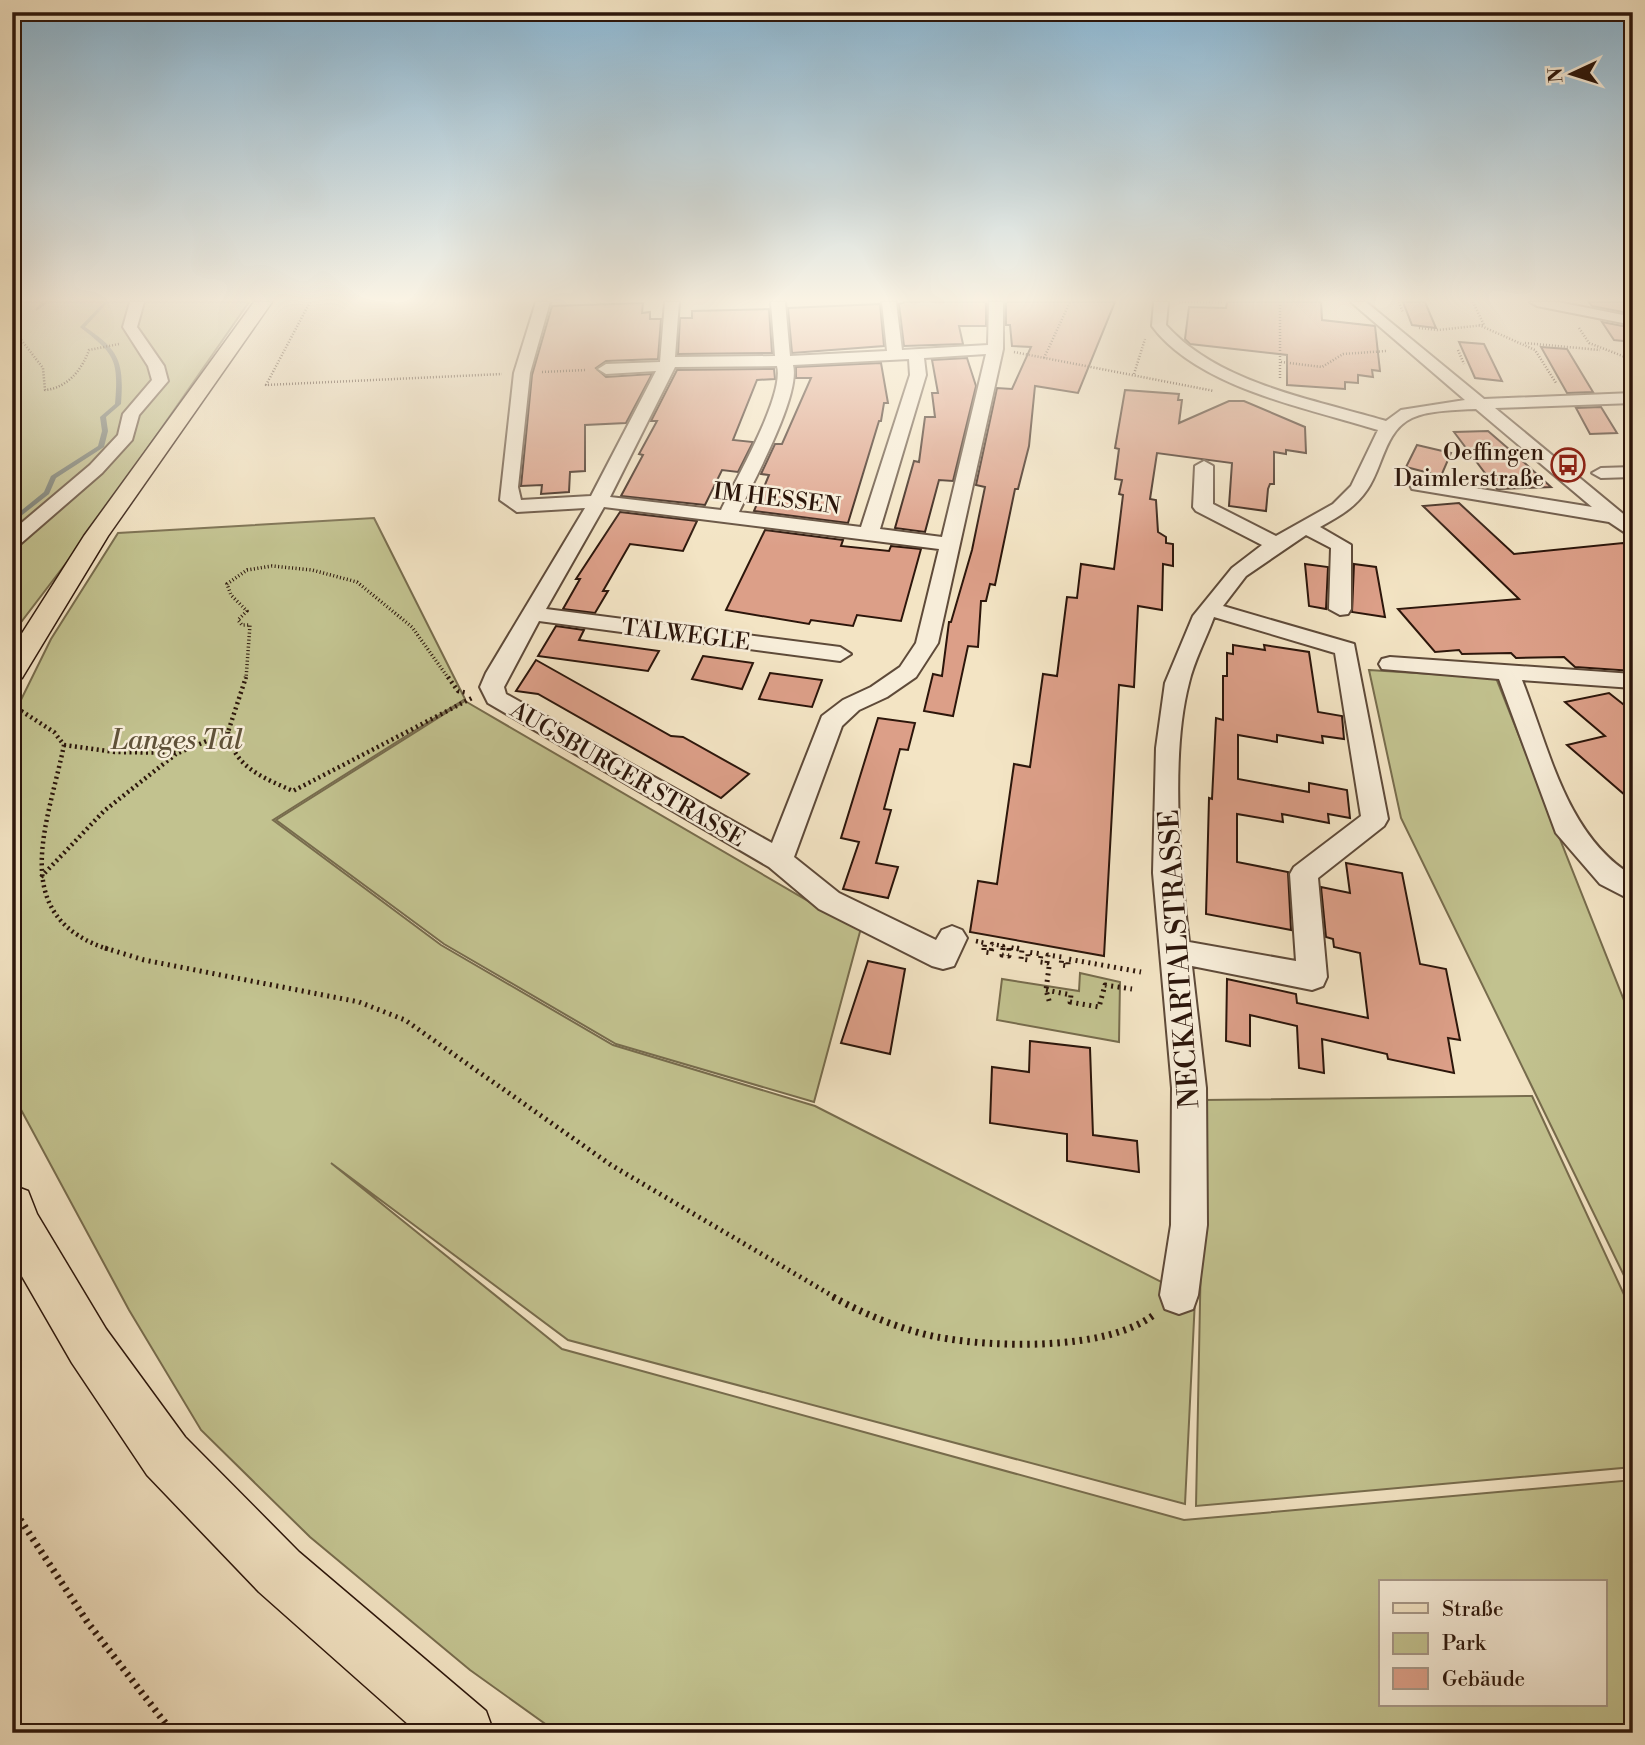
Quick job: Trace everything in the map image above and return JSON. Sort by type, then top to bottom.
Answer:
[{"type":"main road","points":[[12,672],[29,641],[151,457],[204,383]]},
{"type":"main road","points":[[12,1207],[20,1228],[89,1346],[166,1456],[279,1573],[464,1733]]},
{"type":"street","points":[[12,541],[96,469],[126,436],[131,414],[158,383]]},
{"type":"street","points":[[521,383],[509,500],[517,506],[598,501]]},
{"type":"street","name":"AUGSBURGER STRASSE","points":[[658,383],[598,501],[492,687],[496,698],[779,860]]},
{"type":"street","points":[[727,517],[779,407],[785,383]]},
{"type":"street","points":[[869,534],[915,383]]},
{"type":"street","points":[[952,938],[943,957],[829,901],[779,860],[831,722],[851,705],[879,692],[908,672],[927,643],[987,383]]},
{"type":"street","points":[[1256,383],[1388,428],[1407,414],[1425,408],[1633,398]]},
{"type":"street","points":[[1453,383],[1633,533]]},
{"type":"street","points":[[1609,399],[1633,417]]},
{"type":"street","name":"NECKARTALSTRASSE","points":[[1180,1296],[1189,1225],[1189,1088],[1167,873],[1168,748],[1177,684],[1209,609],[1239,572],[1276,544],[1340,508],[1359,488],[1388,428]]},
{"type":"street","points":[[1204,466],[1203,507],[1276,544]]},
{"type":"street","points":[[1601,473],[1633,472]]},
{"type":"street","points":[[1419,485],[1612,516]]},
{"type":"street","name":"IM HESSEN","points":[[598,501],[951,544]]},
{"type":"street","points":[[1307,528],[1341,545],[1340,609]]},
{"type":"street","points":[[1174,951],[1312,977],[1304,874],[1375,819],[1346,649],[1209,609]]},
{"type":"street","name":"TALWEGLE","points":[[533,614],[840,654]]},
{"type":"street","points":[[1390,664],[1633,681]]},
{"type":"street","points":[[1508,673],[1566,826],[1611,876],[1633,890]]},
{"type":"path","points":[[45,383],[46,390],[63,383]]},
{"type":"path","points":[[267,383],[299,383]]},
{"type":"path","points":[[1174,383],[1197,389]]},
{"type":"path","points":[[1280,383],[1280,393]]},
{"type":"path","points":[[1556,383],[1562,393]]},
{"type":"path","points":[[40,878],[104,811],[130,788],[178,753],[228,732],[240,706],[251,664],[250,625],[242,625],[238,620],[247,611],[231,595],[227,583],[238,574],[256,567],[312,570],[343,577],[367,588],[412,627],[458,691],[477,695],[293,790],[251,773],[228,742],[228,732]]},
{"type":"path","points":[[12,705],[54,732],[64,745],[115,752],[178,753]]},
{"type":"path","points":[[64,745],[42,852],[40,878],[47,901],[57,917],[73,933],[98,946],[144,960],[359,1002],[405,1020],[611,1165],[786,1271],[861,1312],[937,1337],[1016,1343],[1090,1341],[1141,1325]]},
{"type":"path","points":[[952,938],[985,943],[984,952],[991,953],[992,944],[1003,946],[1002,955],[1009,956],[1009,947],[1022,949],[1021,959],[1028,960],[1028,952],[1041,954],[1040,962],[1047,963],[1048,955],[1062,957],[1061,965],[1068,966],[1068,959],[1141,972]]},
{"type":"path","points":[[1049,967],[1046,990],[1050,1004]]},
{"type":"path","points":[[1046,990],[1071,995],[1070,1002],[1099,1007],[1105,985],[1132,989]]},
{"type":"path","points":[[12,1507],[44,1562],[102,1646],[173,1733]]},
{"type":"green space","points":[[12,383],[193,383],[86,537],[12,634]]},
{"type":"green space","name":"Langes Tal","points":[[374,518],[465,699],[273,820],[441,945],[613,1045],[815,1106],[1195,1299],[1185,1504],[568,1340],[331,1163],[562,1349],[1184,1520],[1633,1480],[1633,1733],[558,1733],[470,1670],[310,1537],[201,1430],[129,1310],[12,1093],[12,718],[51,639],[118,533]]},
{"type":"green space","points":[[1369,670],[1496,678],[1633,1023],[1633,1294],[1401,818]]},
{"type":"green space","points":[[465,701],[822,909],[861,928],[814,1102],[616,1044],[444,944],[276,820]]},
{"type":"green space","points":[[1080,973],[1120,982],[1119,1042],[997,1020],[1002,979],[1079,991]]},
{"type":"green space","points":[[1532,1096],[1633,1314],[1633,1467],[1196,1506],[1204,1100]]},
{"type":"building","points":[[531,383],[647,383],[626,423],[585,425],[585,471],[570,472],[569,492],[541,494],[542,485],[521,486]]},
{"type":"building","points":[[670,383],[756,383],[733,440],[753,442],[738,472],[722,470],[705,505],[621,496],[657,421],[651,421]]},
{"type":"building","points":[[809,383],[885,383],[888,403],[884,403],[881,421],[848,523],[754,511],[769,475],[761,474],[775,444],[782,444]]},
{"type":"building","points":[[936,383],[975,383],[976,386],[953,481],[939,480],[925,532],[895,528],[914,461],[919,462],[925,417],[935,417],[932,393],[938,393]]},
{"type":"building","points":[[1015,383],[1082,383],[1078,393],[1035,386],[1029,446],[1018,489],[1015,489],[995,585],[990,584],[986,601],[981,601],[978,647],[968,646],[953,716],[924,711],[933,674],[942,676],[949,622],[972,550],[985,487],[976,485],[997,388],[1012,389]]},
{"type":"building","points":[[1345,383],[1345,389],[1287,385]]},
{"type":"building","points":[[1562,383],[1588,383],[1593,392],[1567,393]]},
{"type":"building","points":[[1125,390],[1179,394],[1178,400],[1182,400],[1179,423],[1229,401],[1244,401],[1305,427],[1306,453],[1286,450],[1286,454],[1274,452],[1274,484],[1270,484],[1268,489],[1266,511],[1229,506],[1232,463],[1157,453],[1150,499],[1156,500],[1158,532],[1166,537],[1166,543],[1173,544],[1173,566],[1163,564],[1162,610],[1138,606],[1134,687],[1119,685],[1104,956],[970,932],[978,881],[997,884],[1014,764],[1030,767],[1043,674],[1057,676],[1067,597],[1077,598],[1081,564],[1114,569],[1123,495],[1119,494],[1122,480],[1115,479],[1119,449],[1115,448]]},
{"type":"building","points":[[1601,407],[1617,433],[1590,434],[1576,408]]},
{"type":"building","points":[[1488,431],[1551,487],[1497,489],[1454,432]]},
{"type":"building","points":[[1417,445],[1451,453],[1441,476],[1406,467]]},
{"type":"building","points":[[1459,503],[1514,554],[1623,543],[1633,552],[1633,671],[1575,667],[1564,657],[1516,658],[1511,653],[1462,654],[1459,650],[1435,652],[1398,609],[1519,599],[1423,506]]},
{"type":"building","points":[[620,512],[697,521],[683,551],[630,544],[603,591],[608,591],[595,613],[563,609],[580,579],[576,579]]},
{"type":"building","points":[[765,530],[843,540],[841,546],[889,551],[891,546],[921,549],[901,621],[857,615],[853,626],[811,620],[809,624],[726,610]]},
{"type":"building","points":[[1305,564],[1328,567],[1326,609],[1309,606]]},
{"type":"building","points":[[1354,564],[1376,567],[1385,617],[1352,612]]},
{"type":"building","points":[[556,626],[584,630],[579,640],[659,651],[648,671],[538,656]]},
{"type":"building","points":[[1233,645],[1265,650],[1264,645],[1309,652],[1318,712],[1342,716],[1344,739],[1322,736],[1323,743],[1277,735],[1277,742],[1238,735],[1238,779],[1309,792],[1309,783],[1347,790],[1350,818],[1328,814],[1329,823],[1282,814],[1283,822],[1237,814],[1237,862],[1288,872],[1291,930],[1206,914],[1209,798],[1212,799],[1216,718],[1223,720],[1223,676],[1227,676],[1227,653],[1233,654]]},
{"type":"building","points":[[703,656],[753,663],[742,689],[692,679]]},
{"type":"building","points":[[536,660],[671,736],[683,737],[749,774],[721,798],[538,694],[516,691]]},
{"type":"building","points":[[770,673],[822,680],[812,707],[759,699]]},
{"type":"building","points":[[1609,693],[1633,712],[1633,802],[1567,745],[1605,736],[1565,702]]},
{"type":"building","points":[[878,718],[915,723],[908,750],[900,749],[884,809],[891,810],[876,863],[898,867],[888,898],[843,889],[859,842],[841,838]]},
{"type":"building","points":[[1346,863],[1402,873],[1420,964],[1446,969],[1460,1040],[1448,1038],[1454,1073],[1388,1059],[1387,1054],[1322,1039],[1324,1073],[1299,1068],[1297,1026],[1250,1015],[1250,1046],[1226,1041],[1227,979],[1296,994],[1297,1003],[1368,1018],[1360,953],[1334,947],[1333,939],[1326,937],[1321,887],[1350,893]]},
{"type":"building","points":[[868,961],[905,969],[890,1054],[841,1043]]},
{"type":"building","points":[[1030,1041],[1090,1048],[1093,1135],[1137,1141],[1139,1172],[1067,1161],[1067,1134],[990,1123],[992,1067],[1029,1072]]},
{"type":"waterway","points":[[12,521],[47,493],[53,477],[101,447],[105,431],[103,417],[118,404],[119,383]]},
{"type":"place","name":"Oeffingen Daimlerstraße","points":[[1568,465]]}]
